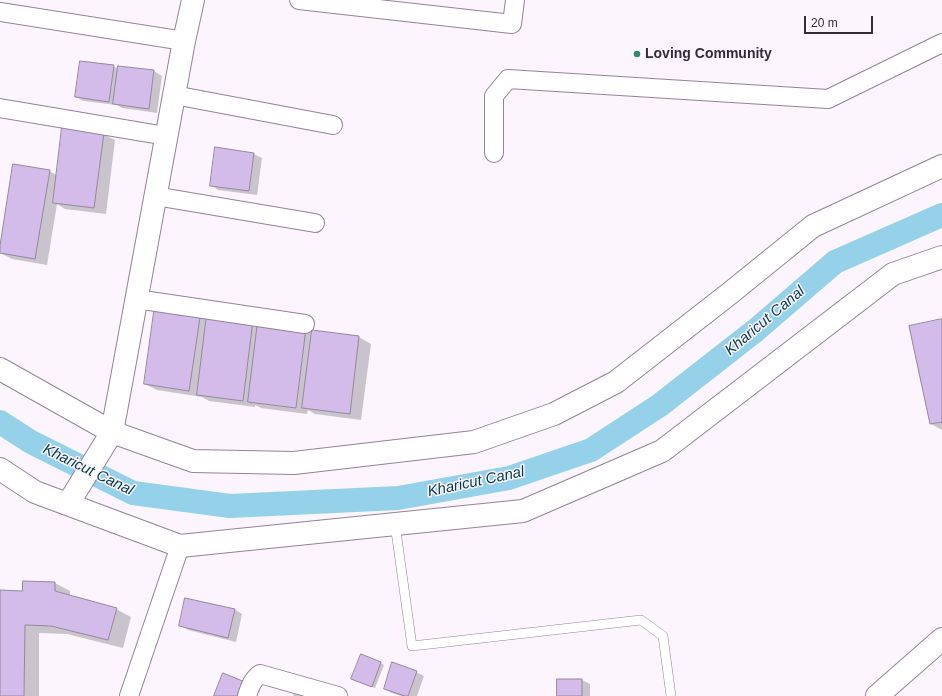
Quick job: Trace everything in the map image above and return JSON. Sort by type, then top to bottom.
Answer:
[{"type":"street","points":[[73,496],[112,432],[166,136],[193,0]]},
{"type":"street","points":[[299,0],[512,24],[515,0]]},
{"type":"street","points":[[0,12],[184,41]]},
{"type":"street","points":[[494,153],[494,96],[508,79],[828,99],[942,43]]},
{"type":"street","points":[[174,95],[333,126]]},
{"type":"street","points":[[0,108],[166,136]]},
{"type":"street","points":[[0,369],[112,432],[193,461],[294,463],[474,442],[554,414],[616,382],[813,226],[942,166]]},
{"type":"street","points":[[155,196],[315,223]]},
{"type":"street","points":[[0,469],[35,492],[73,496],[180,546],[522,511],[662,451],[893,274],[942,256]]},
{"type":"street","points":[[136,299],[305,324]]},
{"type":"street","points":[[129,696],[180,546]]},
{"type":"street","points":[[877,696],[942,639]]},
{"type":"street","points":[[248,696],[252,683],[260,674],[338,696]]},
{"type":"lane","points":[[395,524],[412,646],[642,620],[663,636],[671,696]]},
{"type":"building","points":[[80,61],[114,65],[109,102],[75,97]]},
{"type":"building","points":[[118,66],[154,70],[149,109],[113,104]]},
{"type":"building","points":[[62,127],[104,133],[94,208],[53,203]]},
{"type":"building","points":[[215,147],[254,153],[249,191],[210,186]]},
{"type":"building","points":[[13,164],[50,170],[35,259],[0,253]]},
{"type":"building","points":[[155,305],[201,311],[189,391],[144,384]]},
{"type":"building","points":[[207,314],[253,320],[243,401],[197,395]]},
{"type":"building","points":[[942,319],[942,422],[930,424],[909,326]]},
{"type":"building","points":[[258,321],[306,328],[296,408],[248,402]]},
{"type":"building","points":[[312,330],[359,336],[350,414],[302,408]]},
{"type":"building","points":[[23,581],[55,582],[55,591],[117,608],[108,640],[51,626],[25,625],[24,696],[0,696],[0,590],[22,591]]},
{"type":"building","points":[[185,598],[235,609],[228,638],[179,626]]},
{"type":"building","points":[[361,654],[381,662],[372,687],[351,679]]},
{"type":"building","points":[[392,662],[417,671],[408,696],[384,689]]},
{"type":"building","points":[[223,673],[245,682],[239,696],[214,696]]},
{"type":"building","points":[[557,679],[582,679],[582,696],[557,696]]},
{"type":"waterway","name":"Kharicut Canal","points":[[0,422],[31,442],[133,493],[230,506],[398,498],[509,478],[591,450],[660,405],[756,330],[835,262],[942,215]]},
{"type":"place","name":"Loving Community","points":[[637,54]]}]
